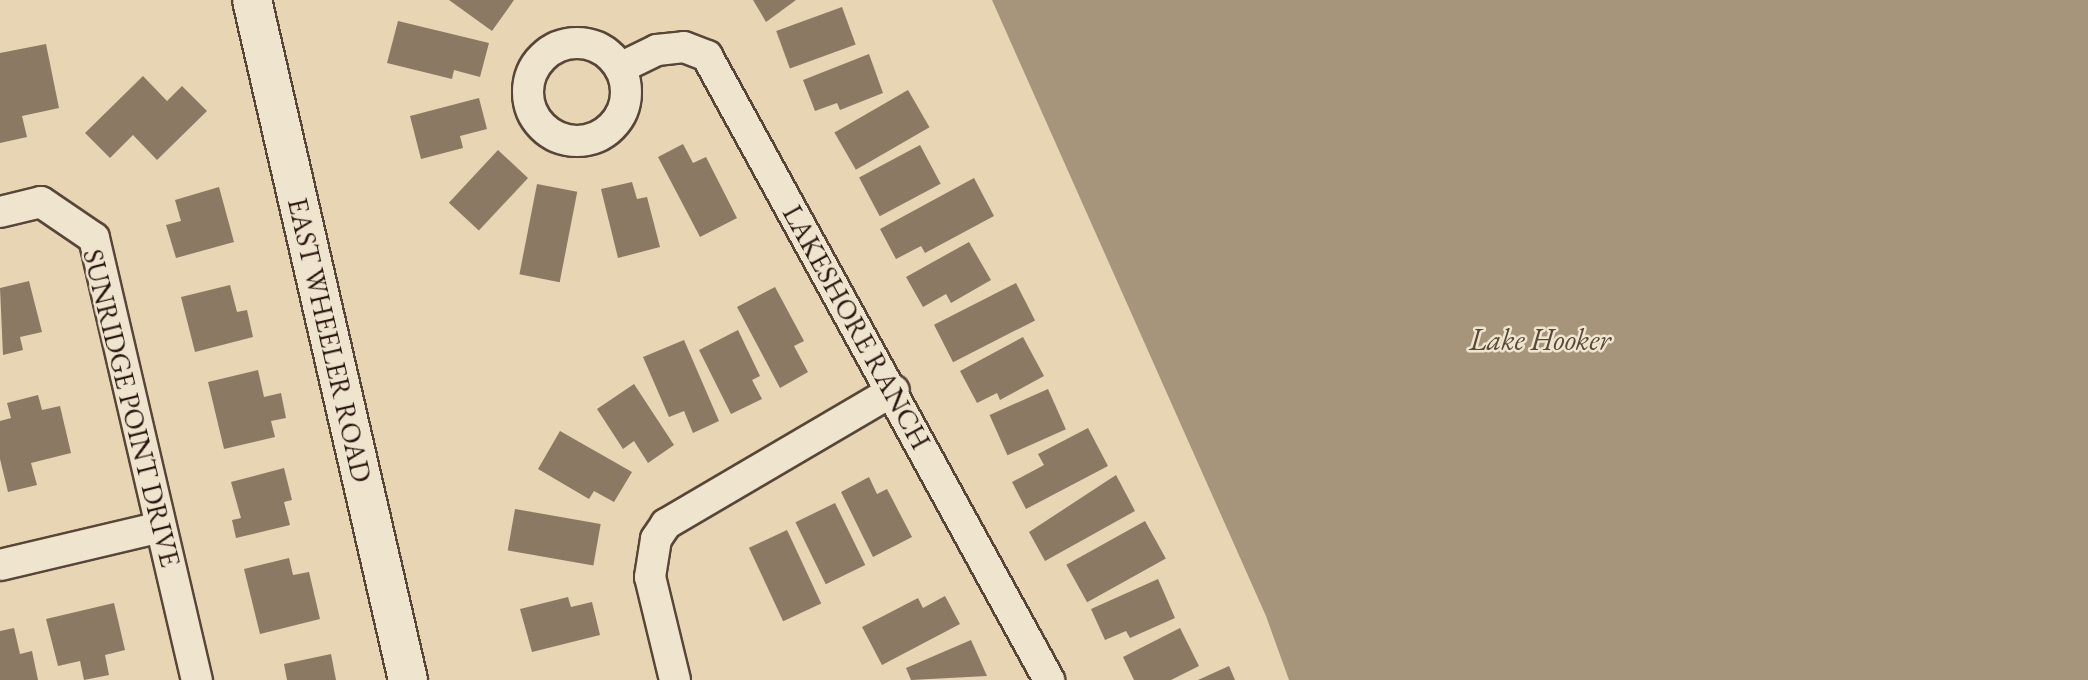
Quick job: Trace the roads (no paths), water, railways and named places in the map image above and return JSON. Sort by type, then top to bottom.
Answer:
[{"type":"street","name":"EAST WHEELER ROAD","points":[[252,0],[408,680]]},
{"type":"street","name":"LAKESHORE RANCH","points":[[620,68],[657,50],[684,47],[707,57],[894,390],[1049,680]]},
{"type":"street","name":"SUNRIDGE POINT DRIVE","points":[[0,212],[41,202],[93,238],[197,680]]},
{"type":"street","points":[[675,680],[650,577],[656,539],[666,524],[894,390]]},
{"type":"street","points":[[0,565],[161,527]]},
{"type":"water","name":"Lake Hooker","points":[[992,0],[2088,0],[2088,680],[1289,680],[1266,616]]}]
